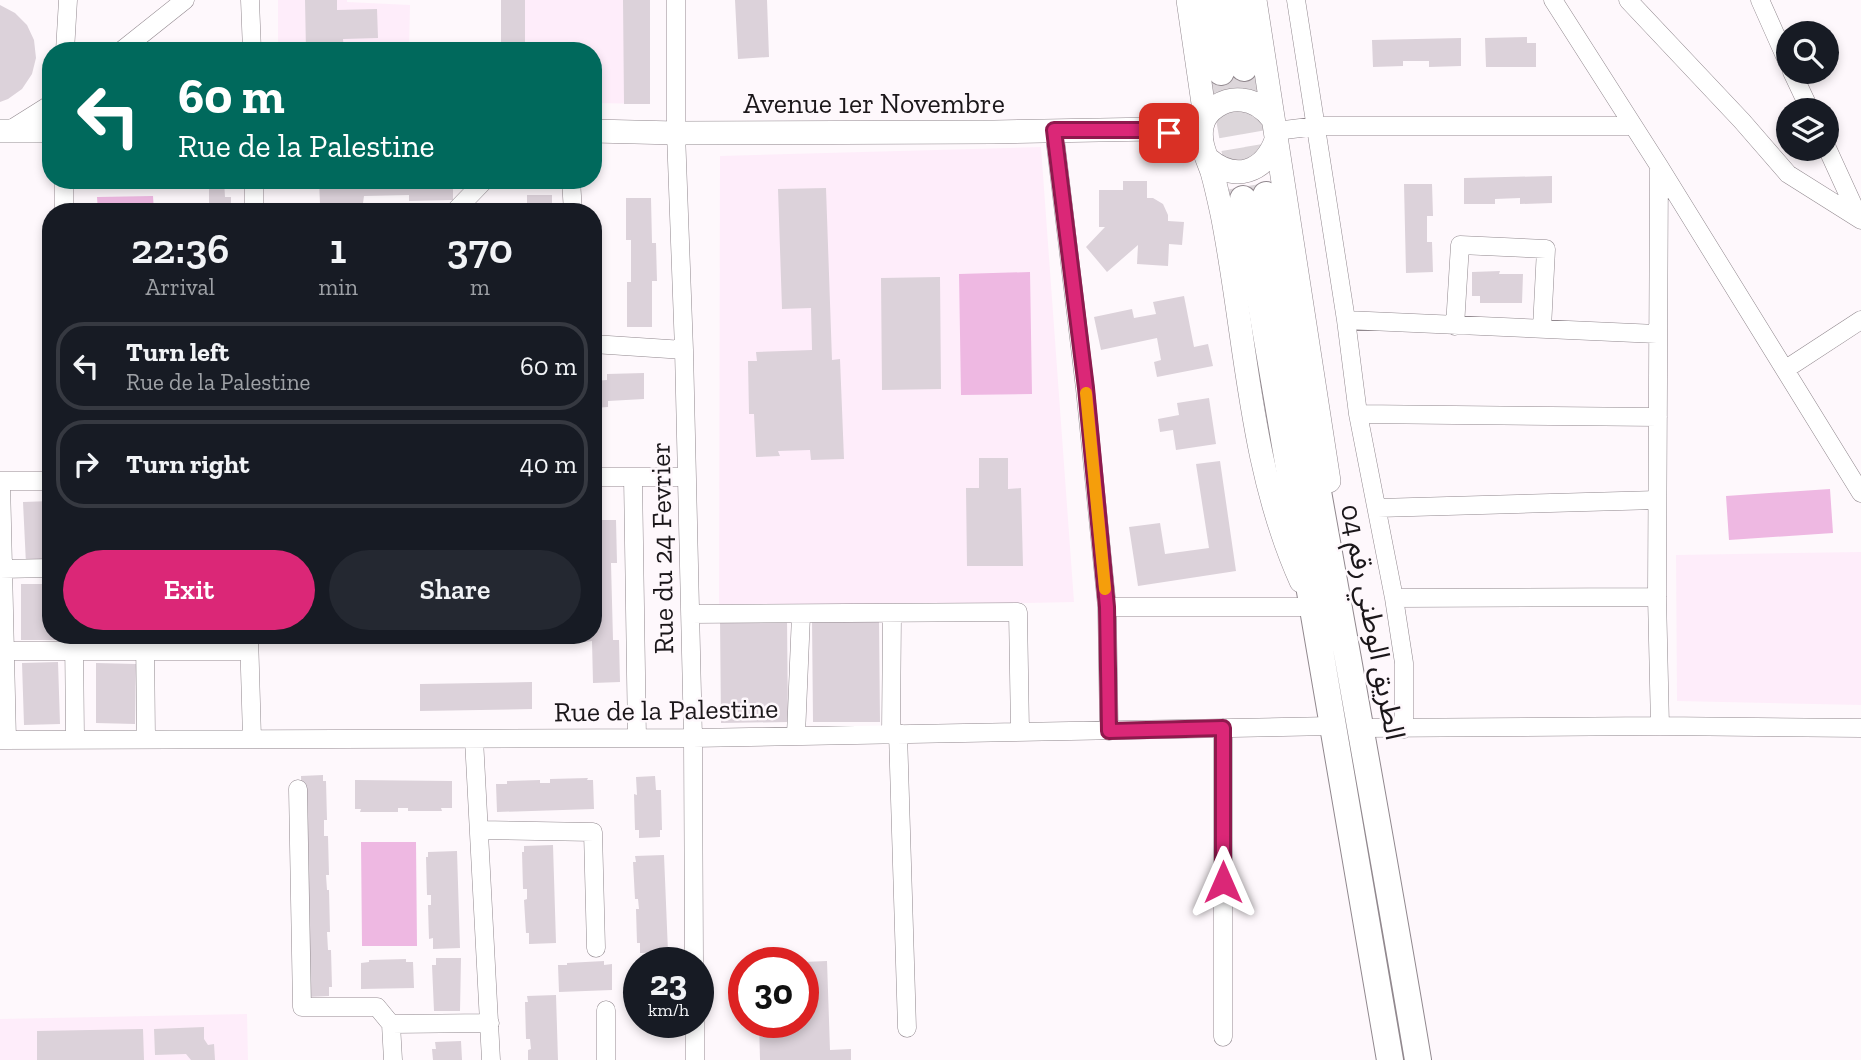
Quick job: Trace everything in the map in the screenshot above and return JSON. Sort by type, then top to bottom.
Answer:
[{"type":"highway","points":[[1210,0],[1233,70],[1233,0]]},
{"type":"highway","name":"الطريق الوطني رقم 04","points":[[1390,1060],[1289,481],[1255,197],[1345,639],[1418,1060]]},
{"type":"main road","points":[[1188,0],[1204,119],[1201,136],[1223,216],[1257,427],[1285,543],[1313,607]]},
{"type":"main road","points":[[1255,0],[1339,549],[1345,639]]},
{"type":"main road","points":[[1204,119],[1218,105],[1238,99],[1258,104],[1275,130],[1272,152],[1254,169],[1229,172],[1217,167],[1206,155]]},
{"type":"main road","name":"Avenue 1er Novembre","points":[[602,131],[1155,130],[1204,119]]},
{"type":"main road","name":"Avenue 1er Novembre","points":[[1155,130],[1182,137],[1206,155]]},
{"type":"main road","points":[[4,131],[42,131]]},
{"type":"street","points":[[66,42],[68,0]]},
{"type":"street","points":[[132,42],[186,0]]},
{"type":"street","points":[[250,0],[251,42]]},
{"type":"street","name":"Rue du 24 Fevrier","points":[[676,0],[676,133],[693,738],[694,947]]},
{"type":"street","points":[[1296,0],[1317,126],[1358,414],[1378,508],[1404,663],[1404,729]]},
{"type":"street","points":[[1553,0],[1861,493]]},
{"type":"street","points":[[1628,0],[1788,174],[1860,220]]},
{"type":"street","points":[[1760,0],[1776,36]]},
{"type":"street","points":[[4,131],[42,109]]},
{"type":"street","points":[[1275,130],[1317,126],[1632,126]]},
{"type":"street","points":[[1054,130],[1086,388],[1107,607],[1109,731]]},
{"type":"street","points":[[1833,161],[1860,220]]},
{"type":"street","points":[[1659,166],[1657,597],[1661,726]]},
{"type":"street","points":[[463,203],[476,189]]},
{"type":"street","points":[[1455,326],[1460,245],[1546,249],[1542,328]]},
{"type":"street","points":[[1346,320],[1657,334]]},
{"type":"street","points":[[1786,369],[1861,320]]},
{"type":"street","points":[[602,345],[684,350]]},
{"type":"street","points":[[1358,414],[1657,417]]},
{"type":"street","points":[[602,477],[686,477]]},
{"type":"street","points":[[633,477],[637,737]]},
{"type":"street","points":[[4,740],[0,481],[42,481]]},
{"type":"street","points":[[1378,508],[1657,500]]},
{"type":"street","points":[[1,569],[42,569]]},
{"type":"street","points":[[1394,597],[1657,597]]},
{"type":"street","points":[[1107,607],[1313,607]]},
{"type":"street","points":[[690,614],[1018,612],[1020,731]]},
{"type":"street","points":[[892,614],[907,1028]]},
{"type":"street","points":[[796,735],[801,615]]},
{"type":"street","points":[[2,652],[66,644]]},
{"type":"street","points":[[74,644],[75,739]]},
{"type":"street","points":[[145,644],[146,739]]},
{"type":"street","points":[[248,644],[252,738]]},
{"type":"street","name":"Rue de la Palestine","points":[[4,740],[693,738],[1332,726]]},
{"type":"street","points":[[1223,728],[1223,1037]]},
{"type":"street","points":[[1360,728],[1861,728]]},
{"type":"street","points":[[474,739],[491,1060]]},
{"type":"street","points":[[298,789],[302,1007],[377,1007],[391,1024],[393,1060]]},
{"type":"street","points":[[480,830],[593,832],[596,948]]},
{"type":"street","points":[[606,1010],[606,1060]]},
{"type":"street","points":[[391,1024],[491,1023]]},
{"type":"street","points":[[695,1038],[695,1060]]},
{"type":"shaded area","points":[[278,0],[347,0],[410,5],[409,42],[278,42]]},
{"type":"shaded area","points":[[501,0],[650,0],[650,104],[602,103],[602,42],[501,42]]},
{"type":"shaded area","points":[[1041,147],[1074,602],[719,609],[720,156]]},
{"type":"shaded area","points":[[153,196],[153,203],[97,203],[97,197]]},
{"type":"shaded area","points":[[1030,272],[1032,394],[961,395],[959,274]]},
{"type":"shaded area","points":[[1830,489],[1833,533],[1729,540],[1726,496]]},
{"type":"shaded area","points":[[1861,552],[1861,705],[1677,701],[1676,555]]},
{"type":"shaded area","points":[[361,842],[416,842],[417,946],[362,946]]},
{"type":"shaded area","points":[[247,1014],[248,1060],[0,1060],[0,1019]]},
{"type":"building","points":[[305,0],[337,0],[337,10],[377,9],[378,38],[306,42]]},
{"type":"building","points":[[501,0],[525,0],[525,42],[501,42]]},
{"type":"building","points":[[623,0],[650,0],[650,104],[624,104]]},
{"type":"building","points":[[735,0],[767,0],[769,57],[738,59]]},
{"type":"building","points":[[0,5],[15,13],[27,25],[34,40],[36,58],[32,74],[22,89],[0,102]]},
{"type":"building","points":[[1527,37],[1527,43],[1536,43],[1536,67],[1486,67],[1485,38]]},
{"type":"building","points":[[1461,38],[1461,66],[1429,67],[1429,61],[1403,61],[1403,66],[1373,67],[1372,40]]},
{"type":"building","points":[[1552,176],[1552,203],[1520,204],[1520,198],[1495,199],[1495,204],[1464,204],[1464,178]]},
{"type":"building","points":[[1123,181],[1147,181],[1147,198],[1153,198],[1163,204],[1168,221],[1184,222],[1182,245],[1169,244],[1168,266],[1137,264],[1138,245],[1107,272],[1086,247],[1105,227],[1099,227],[1099,190],[1123,190]]},
{"type":"building","points":[[1404,184],[1432,184],[1433,216],[1427,216],[1427,242],[1432,242],[1433,272],[1406,273]]},
{"type":"building","points":[[826,188],[832,360],[840,359],[844,459],[811,460],[810,450],[778,451],[780,456],[756,457],[754,414],[749,414],[748,361],[757,361],[756,352],[812,350],[811,308],[782,309],[778,189]]},
{"type":"building","points":[[209,189],[225,189],[225,197],[231,197],[231,203],[209,203]]},
{"type":"building","points":[[319,189],[453,189],[453,200],[409,201],[409,195],[364,196],[363,203],[320,203]]},
{"type":"building","points":[[527,195],[552,195],[552,203],[527,203]]},
{"type":"building","points":[[626,198],[651,198],[652,243],[656,243],[657,281],[652,281],[652,327],[627,327],[631,240],[626,240]]},
{"type":"building","points":[[1500,271],[1499,274],[1523,274],[1522,303],[1480,303],[1480,296],[1472,296],[1472,272]]},
{"type":"building","points":[[940,277],[941,389],[882,390],[881,278]]},
{"type":"building","points":[[1184,296],[1194,347],[1208,344],[1213,366],[1157,377],[1154,362],[1161,360],[1157,338],[1101,350],[1094,317],[1132,309],[1134,318],[1156,314],[1153,302]]},
{"type":"building","points":[[644,373],[644,399],[608,401],[608,407],[602,407],[602,380],[607,380],[607,374]]},
{"type":"building","points":[[1209,398],[1216,444],[1176,450],[1173,430],[1160,432],[1158,419],[1179,415],[1177,403]]},
{"type":"building","points":[[979,458],[1008,458],[1008,489],[1021,488],[1023,566],[967,566],[966,488],[979,488]]},
{"type":"building","points":[[1220,461],[1236,571],[1138,586],[1129,527],[1160,523],[1165,554],[1209,548],[1196,464]]},
{"type":"building","points":[[42,501],[42,563],[26,564],[23,502]]},
{"type":"building","points":[[602,520],[616,520],[617,563],[611,563],[613,640],[619,640],[620,682],[593,683],[592,644],[602,644]]},
{"type":"building","points":[[21,584],[42,584],[42,640],[21,640]]},
{"type":"building","points":[[787,618],[788,722],[721,723],[720,619]]},
{"type":"building","points":[[879,618],[880,722],[813,722],[812,619]]},
{"type":"building","points":[[58,662],[60,724],[24,725],[22,663]]},
{"type":"building","points":[[96,663],[136,664],[135,724],[96,723]]},
{"type":"building","points":[[532,682],[532,709],[420,711],[420,684]]},
{"type":"building","points":[[323,775],[323,781],[326,781],[327,820],[324,820],[324,836],[328,836],[329,875],[326,875],[330,932],[327,932],[328,950],[331,950],[332,987],[329,987],[329,996],[307,997],[301,776]]},
{"type":"building","points":[[655,776],[656,790],[661,790],[662,830],[660,837],[639,838],[639,830],[635,830],[636,777]]},
{"type":"building","points":[[588,778],[587,780],[593,780],[594,809],[497,812],[496,784],[540,780],[540,783],[550,783],[550,779]]},
{"type":"building","points":[[355,780],[452,781],[452,808],[441,808],[442,811],[408,811],[408,808],[398,808],[398,812],[360,812],[361,809],[355,809]]},
{"type":"building","points":[[553,845],[556,943],[529,944],[524,900],[527,899],[527,889],[523,889],[522,852],[524,846]]},
{"type":"building","points":[[457,851],[460,948],[433,949],[433,938],[429,939],[428,905],[431,905],[431,895],[427,895],[426,857],[428,852]]},
{"type":"building","points":[[664,855],[668,947],[640,947],[640,943],[637,943],[636,909],[639,909],[638,899],[635,899],[635,856]]},
{"type":"building","points":[[436,958],[461,958],[460,1011],[434,1011],[432,965],[436,965]]},
{"type":"building","points":[[406,959],[406,962],[413,962],[414,988],[361,989],[361,963],[369,960]]},
{"type":"building","points":[[604,961],[604,965],[612,964],[612,990],[559,992],[558,965]]},
{"type":"building","points":[[819,961],[827,961],[830,1050],[851,1049],[851,1060],[760,1060],[759,1038],[819,1038]]},
{"type":"building","points":[[556,995],[558,1060],[528,1060],[528,1050],[531,1049],[530,1039],[526,1039],[527,996]]},
{"type":"building","points":[[204,1027],[204,1039],[208,1045],[214,1044],[215,1060],[191,1060],[186,1054],[155,1055],[154,1029]]},
{"type":"building","points":[[143,1029],[144,1060],[37,1060],[37,1031]]},
{"type":"building","points":[[461,1041],[462,1060],[433,1060],[432,1049],[436,1049],[435,1042]]},
{"type":"tunnel","points":[[1244,68],[1266,195]]},
{"type":"tunnel","points":[[1221,72],[1243,199]]},
{"type":"slow traffic","points":[[1086,393],[1105,589]]},
{"type":"route","points":[[1169,133],[1155,130],[1054,130],[1086,388],[1107,607],[1109,731],[1223,728],[1223,882]]}]
